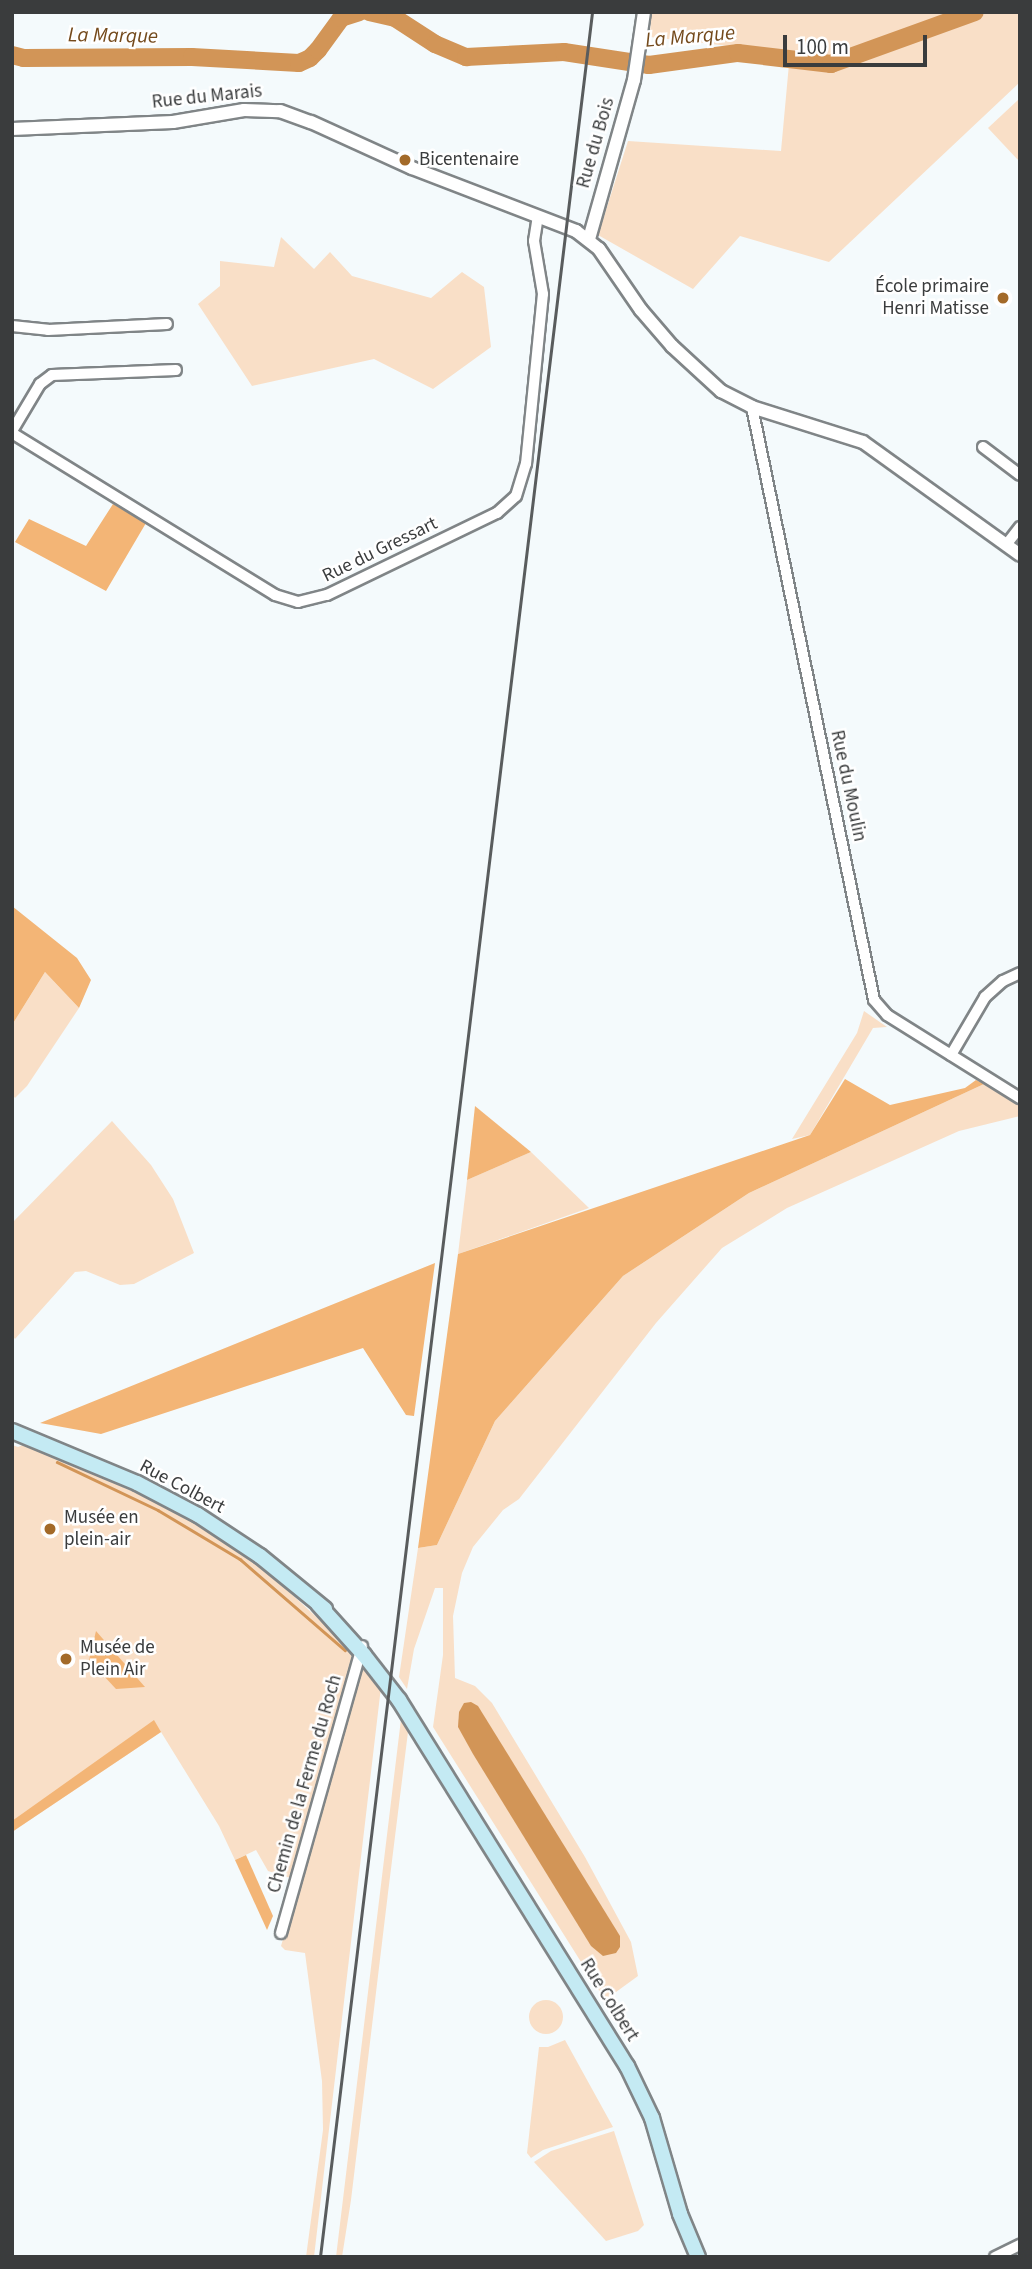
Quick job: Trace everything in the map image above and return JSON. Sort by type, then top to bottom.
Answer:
[{"type":"main road","name":"Rue Colbert","points":[[12,1431],[137,1483],[188,1509],[260,1556],[318,1604],[362,1647],[452,1780],[637,2084],[659,2137],[684,2227],[698,2257]]},
{"type":"street","name":"Rue du Bois","points":[[589,239],[635,74],[644,12]]},
{"type":"street","name":"Rue du Marais","points":[[12,129],[173,122],[253,110],[280,111],[589,239]]},
{"type":"street","name":"Rue du Gressart","points":[[12,432],[275,595],[299,602],[327,595],[497,513],[516,496],[526,464],[543,294],[534,241],[538,217]]},
{"type":"street","points":[[589,239],[641,310],[673,348],[714,386],[752,407],[863,442],[1020,555]]},
{"type":"street","points":[[12,326],[48,330],[167,324]]},
{"type":"street","points":[[12,432],[40,384],[52,375],[176,370]]},
{"type":"street","name":"Rue du Moulin","points":[[752,407],[874,1000],[883,1011],[1020,1098]]},
{"type":"street","points":[[983,447],[1020,475]]},
{"type":"street","points":[[1006,545],[1020,527]]},
{"type":"street","points":[[951,1055],[985,997],[998,984],[1020,973]]},
{"type":"street","name":"Chemin de la Ferme du Roch","points":[[282,1934],[362,1647]]},
{"type":"street","points":[[995,2257],[1020,2245]]},
{"type":"shaded area","points":[[651,12],[1020,12],[1020,82],[829,262],[740,236],[693,289],[598,235],[628,141],[781,151],[790,53],[650,37]]},
{"type":"shaded area","points":[[1020,98],[1020,162],[988,128]]},
{"type":"shaded area","points":[[281,237],[314,269],[330,252],[352,276],[431,298],[462,272],[484,287],[491,347],[433,389],[374,359],[252,386],[198,304],[220,286],[220,261],[274,267]]},
{"type":"shaded area","points":[[113,504],[146,523],[106,591],[15,542],[29,519],[86,546]]},
{"type":"shaded area","points":[[12,906],[77,958],[91,980],[79,1008],[45,972],[12,1025]]},
{"type":"shaded area","points":[[45,972],[79,1008],[27,1086],[15,1098],[12,1094],[12,1025]]},
{"type":"shaded area","points":[[864,1011],[887,1027],[873,1028],[810,1135],[792,1139],[857,1033]]},
{"type":"shaded area","points":[[845,1079],[890,1105],[965,1088],[976,1080],[984,1084],[749,1193],[623,1276],[495,1421],[437,1545],[418,1548],[458,1254],[810,1135]]},
{"type":"shaded area","points":[[984,1084],[1020,1106],[1020,1116],[959,1131],[787,1208],[722,1248],[656,1323],[519,1499],[503,1510],[473,1547],[462,1573],[453,1616],[455,1678],[475,1686],[492,1703],[585,1857],[631,1942],[638,1976],[605,2000],[433,1727],[443,1655],[443,1588],[435,1588],[414,1649],[407,1689],[399,1677],[418,1548],[437,1545],[495,1421],[623,1276],[749,1193]]},
{"type":"shaded area","points":[[475,1106],[531,1152],[467,1180]]},
{"type":"shaded area","points":[[112,1121],[151,1165],[173,1199],[194,1253],[134,1284],[120,1285],[86,1271],[75,1272],[15,1339],[12,1335],[12,1223]]},
{"type":"shaded area","points":[[531,1152],[589,1208],[458,1254],[467,1180]]},
{"type":"shaded area","points":[[435,1263],[414,1416],[406,1415],[363,1348],[101,1434],[40,1423]]},
{"type":"shaded area","points":[[25,1444],[159,1503],[211,1533],[272,1576],[351,1649],[381,1687],[314,2257],[306,2257],[323,2130],[322,2081],[305,1953],[285,1950],[281,1946],[300,1881],[268,1871],[256,1850],[235,1860],[219,1826],[161,1732],[12,1832],[12,1445],[18,1447]]},
{"type":"shaded area","points":[[96,1631],[145,1687],[116,1689],[89,1660]]},
{"type":"shaded area","points":[[471,1702],[478,1706],[620,1936],[620,1947],[616,1953],[603,1956],[591,1946],[473,1754],[458,1727],[459,1712],[464,1703]]},
{"type":"shaded area","points":[[401,1719],[408,1732],[351,2200],[342,2257],[336,2257]]},
{"type":"shaded area","points":[[154,1720],[161,1732],[12,1832],[12,1821]]},
{"type":"shaded area","points":[[246,1855],[273,1916],[267,1930],[235,1860]]},
{"type":"shaded area","points":[[546,2000],[558,2005],[563,2017],[558,2029],[546,2034],[534,2029],[529,2017],[534,2005]]},
{"type":"shaded area","points":[[565,2040],[613,2127],[543,2150],[531,2158],[527,2153],[539,2047],[548,2047]]},
{"type":"shaded area","points":[[614,2131],[644,2225],[638,2231],[606,2241],[534,2162],[551,2151]]},
{"type":"waterway","name":"La Marque","points":[[12,55],[24,58],[192,57],[299,63],[318,50],[341,18],[359,12]]},
{"type":"waterway","name":"La Marque","points":[[369,12],[395,18],[435,44],[466,57],[564,52],[649,65],[738,53],[831,64],[975,12]]},
{"type":"waterway","points":[[57,1462],[158,1510],[240,1559],[345,1650]]},
{"type":"railway","points":[[320,2257],[592,12]]},
{"type":"place","name":"Bicentenaire","points":[[405,160]]},
{"type":"place","name":"École primaire Henri Matisse","points":[[1003,298]]},
{"type":"place","name":"Musée en plein-air","points":[[50,1529]]},
{"type":"place","name":"Musée de Plein Air","points":[[66,1659]]}]
